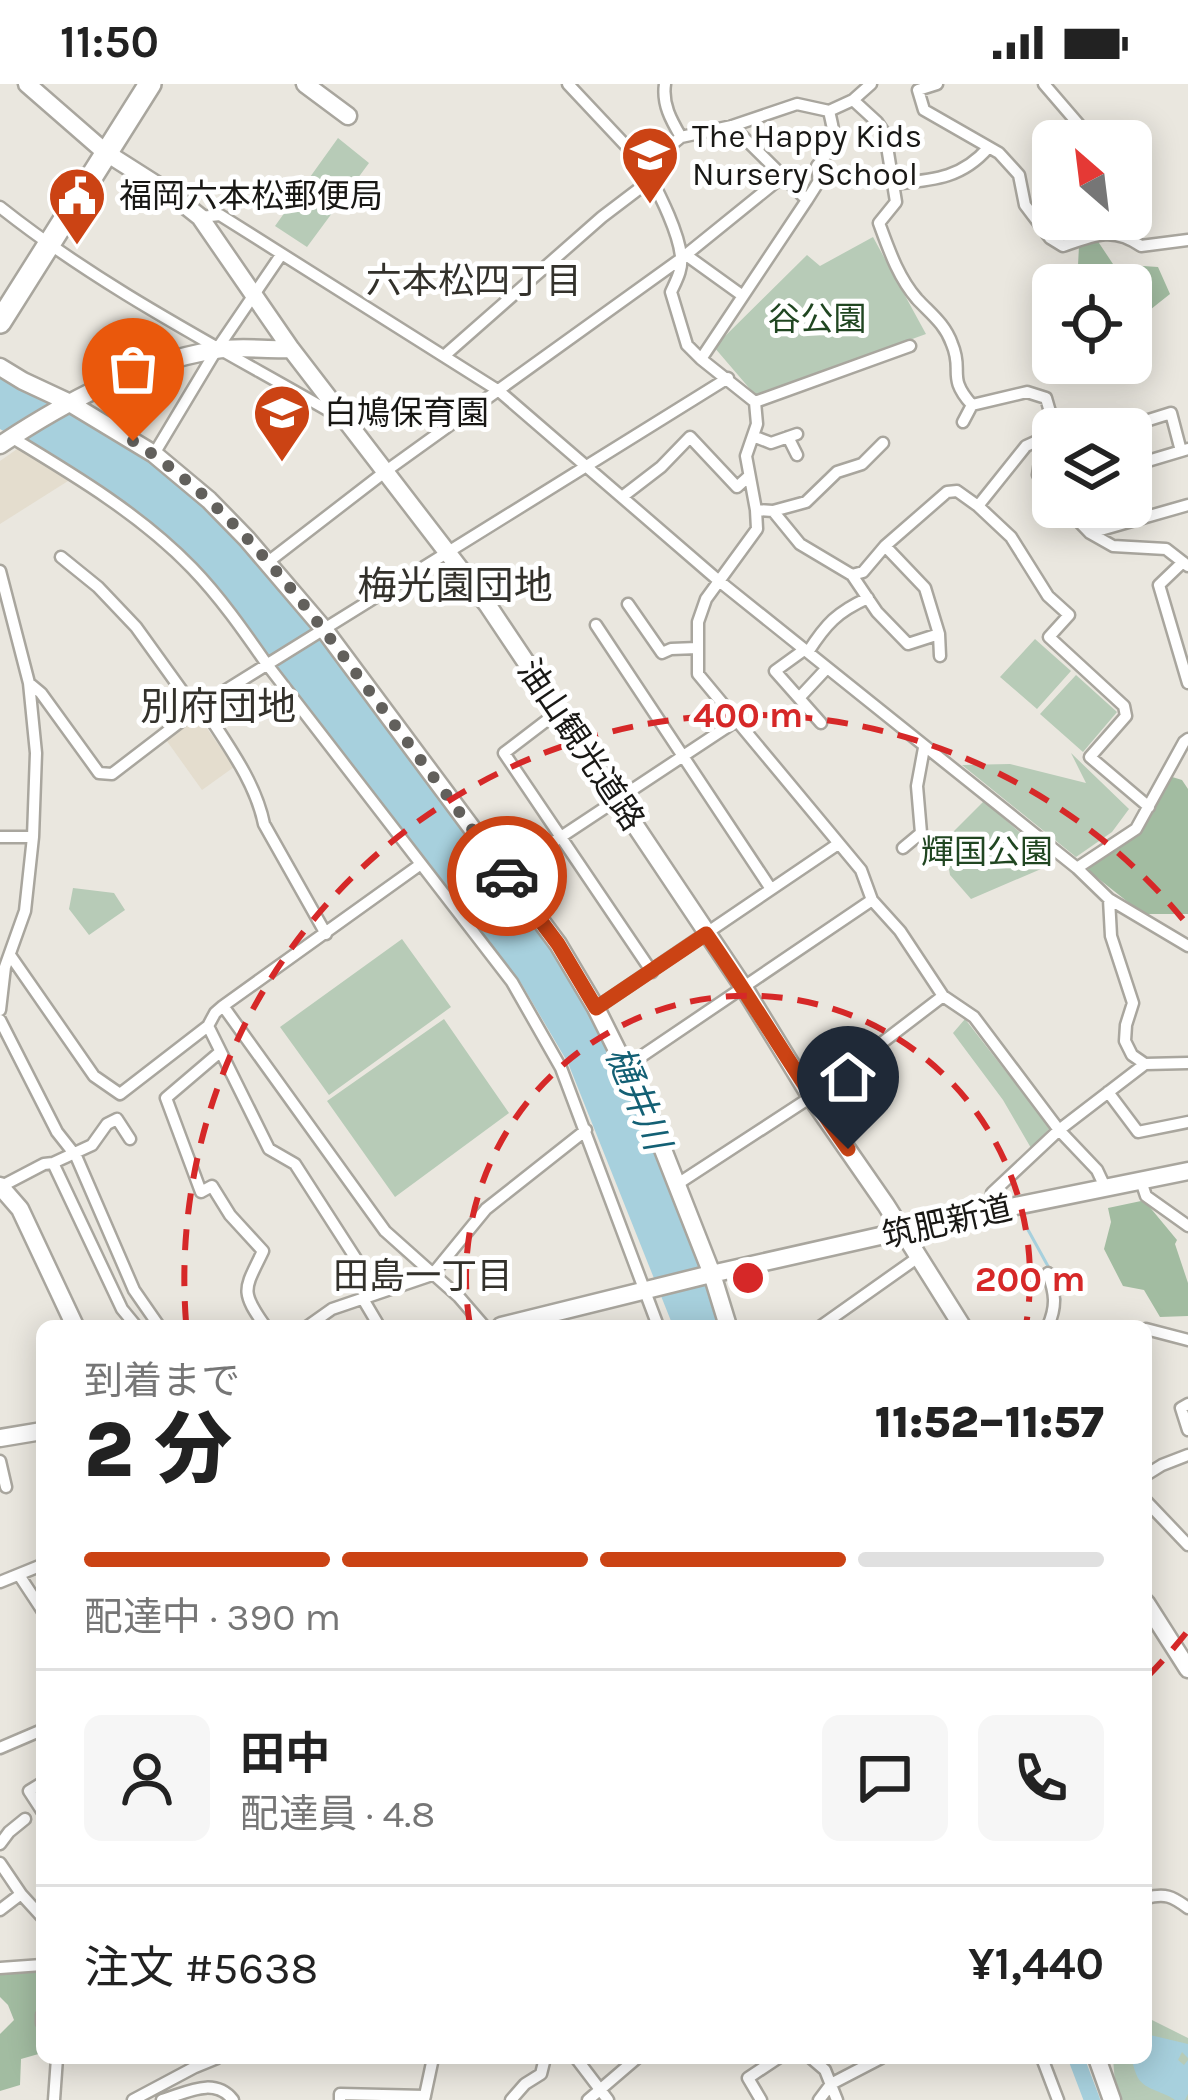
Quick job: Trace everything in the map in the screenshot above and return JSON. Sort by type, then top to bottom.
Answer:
[{"type":"highway","points":[[0,322],[150,84]]},
{"type":"street","name":"油山観光道路","points":[[27,84],[105,152],[200,217],[290,349],[448,551],[559,711],[958,1320]]},
{"type":"street","points":[[304,84],[348,116]]},
{"type":"street","points":[[568,84],[645,166],[684,257],[743,296]]},
{"type":"street","points":[[665,84],[668,115],[681,137]]},
{"type":"street","points":[[645,166],[681,137],[796,104],[829,111],[872,84]]},
{"type":"street","points":[[937,84],[916,87],[924,110],[999,153],[1019,176],[1025,205],[1049,238],[1063,246],[1095,235],[1125,235],[1142,246],[1188,240]]},
{"type":"street","points":[[1044,84],[1075,120]]},
{"type":"street","points":[[853,100],[885,134],[896,202],[878,223],[897,272],[940,320],[955,351],[957,388],[972,404]]},
{"type":"street","points":[[701,359],[819,181],[818,166],[836,138],[829,111]]},
{"type":"street","points":[[732,126],[807,200]]},
{"type":"street","points":[[893,184],[952,175],[974,164],[988,148]]},
{"type":"street","points":[[268,562],[386,471],[684,257],[782,177]]},
{"type":"street","points":[[444,356],[652,179]]},
{"type":"street","points":[[0,207],[48,245],[344,420]]},
{"type":"street","points":[[200,217],[220,215],[499,391],[719,581],[1109,898],[1188,946]]},
{"type":"street","points":[[154,454],[281,255]]},
{"type":"street","points":[[684,257],[671,292],[687,345],[755,402],[757,424],[746,456],[757,529],[706,598],[698,622],[698,674],[860,870],[872,900],[900,931],[943,996],[974,1017],[1059,1130],[1097,1170],[1105,1187]]},
{"type":"street","points":[[755,402],[910,346]]},
{"type":"street","points":[[290,349],[218,349],[128,374],[67,403],[8,440],[124,511],[193,568],[512,982],[561,1068],[653,1290],[657,1320]]},
{"type":"street","points":[[0,367],[154,454],[209,500],[268,562],[321,629],[558,944],[596,1008],[637,1087],[726,1320]]},
{"type":"street","points":[[29,683],[99,772],[112,774],[198,707],[268,662],[728,378]]},
{"type":"street","points":[[972,404],[1027,392],[1046,398],[1049,408]]},
{"type":"street","points":[[963,422],[972,404]]},
{"type":"street","points":[[1152,419],[1171,413],[1184,450],[1152,460]]},
{"type":"street","points":[[752,436],[771,443],[792,435],[797,455]]},
{"type":"street","points":[[622,497],[690,437],[737,488],[748,477]]},
{"type":"street","points":[[756,510],[773,511],[806,502],[837,472],[862,464],[884,443]]},
{"type":"street","points":[[978,506],[1032,443]]},
{"type":"street","points":[[852,575],[863,572],[885,546],[947,492],[957,491],[978,506],[1011,537],[1048,596],[1070,615],[1049,637],[1124,706],[1126,716],[1090,757],[1149,807]]},
{"type":"street","points":[[1090,532],[1188,505]]},
{"type":"street","points":[[773,511],[800,544],[852,575],[877,612],[908,644],[939,634]]},
{"type":"street","points":[[1086,528],[1113,546],[1166,549],[1186,559],[1159,585],[1188,683]]},
{"type":"street","points":[[885,546],[925,588],[939,634],[940,656]]},
{"type":"street","points":[[61,557],[136,626],[238,763],[260,804],[264,824],[326,934]]},
{"type":"street","points":[[0,571],[29,683],[36,753],[25,911],[5,964],[0,1010]]},
{"type":"street","points":[[820,723],[776,671],[806,651],[828,621],[868,598]]},
{"type":"street","points":[[628,604],[662,653],[697,648]]},
{"type":"street","points":[[596,625],[771,889]]},
{"type":"street","points":[[799,698],[827,668]]},
{"type":"street","points":[[559,711],[504,753],[652,972]]},
{"type":"street","points":[[506,874],[736,721]]},
{"type":"street","points":[[1076,868],[1136,829],[1187,743]]},
{"type":"street","points":[[903,848],[921,832],[917,786],[924,748]]},
{"type":"street","points":[[0,837],[33,837]]},
{"type":"street","points":[[596,1008],[838,844]]},
{"type":"street","points":[[5,964],[94,1076],[120,1094],[208,1026],[223,1006],[422,864]]},
{"type":"street","points":[[1109,898],[1111,936],[1133,1003],[1125,1041],[1144,1064]]},
{"type":"street","points":[[637,1087],[642,1081],[636,1060],[872,900]]},
{"type":"street","points":[[676,1185],[811,1097],[943,996]]},
{"type":"street","points":[[223,1006],[385,1231],[479,1320]]},
{"type":"street","points":[[0,1020],[57,1132],[74,1153],[134,1290],[155,1320]]},
{"type":"street","points":[[208,1026],[269,1149],[295,1164],[378,1294]]},
{"type":"street","points":[[220,1052],[166,1099],[201,1192],[212,1186],[230,1215],[262,1250],[246,1287],[248,1303],[261,1320]]},
{"type":"street","points":[[992,1211],[992,1193],[1059,1130],[1144,1064],[1188,1063]]},
{"type":"street","points":[[1108,1092],[1138,1132],[1188,1123]]},
{"type":"street","points":[[72,1320],[20,1210],[0,1186],[92,1145],[107,1124],[117,1119],[130,1139]]},
{"type":"street","points":[[317,1320],[332,1310],[432,1275],[486,1209],[586,1130]]},
{"type":"street","points":[[52,1163],[131,1320]]},
{"type":"street","name":"筑肥新道","points":[[653,1290],[1188,1171]]},
{"type":"street","points":[[1142,1181],[1146,1196],[1188,1226]]},
{"type":"street","points":[[829,1320],[917,1258]]},
{"type":"street","points":[[1048,1273],[1055,1294],[1051,1320]]},
{"type":"street","points":[[526,1320],[653,1290]]},
{"type":"street","points":[[363,1299],[375,1320]]},
{"type":"street","points":[[1152,1331],[1188,1340]]},
{"type":"street","points":[[1188,1404],[1181,1408],[1188,1430]]},
{"type":"street","points":[[0,1438],[36,1432]]},
{"type":"street","points":[[1152,1471],[1188,1455]]},
{"type":"street","points":[[0,1461],[6,1487]]},
{"type":"street","points":[[1152,1507],[1188,1544]]},
{"type":"street","points":[[0,1582],[36,1568]]},
{"type":"street","points":[[19,1575],[36,1601]]},
{"type":"street","points":[[1152,1612],[1188,1669]]},
{"type":"street","points":[[0,1748],[36,1733]]},
{"type":"street","points":[[0,1844],[25,1819]]},
{"type":"street","points":[[0,1863],[36,1910]]},
{"type":"street","points":[[0,1910],[21,1894]]},
{"type":"street","points":[[1152,1896],[1172,1896],[1188,1908]]},
{"type":"street","points":[[0,1968],[36,1965]]},
{"type":"street","points":[[53,2100],[56,2064]]},
{"type":"street","points":[[133,2100],[193,2064]]},
{"type":"street","points":[[340,2100],[340,2094],[425,2098],[432,2064]]},
{"type":"street","points":[[511,2100],[541,2074],[544,2064]]},
{"type":"street","points":[[581,2064],[604,2095]]},
{"type":"street","points":[[588,2100],[604,2095],[630,2064]]},
{"type":"street","points":[[761,2100],[748,2078],[769,2064]]},
{"type":"street","points":[[818,2064],[837,2100]]},
{"type":"street","points":[[819,2100],[831,2084],[869,2064]]},
{"type":"street","points":[[1044,2064],[1058,2100]]},
{"type":"street","points":[[1099,2064],[1112,2100]]},
{"type":"street","points":[[162,2100],[208,2086],[225,2090],[233,2100]]},
{"type":"shaded area","points":[[20,447],[68,481],[0,524],[0,461]]},
{"type":"shaded area","points":[[197,714],[234,767],[202,790],[164,737]]},
{"type":"green space","points":[[338,138],[369,163],[307,247],[275,226]]},
{"type":"green space","name":"谷公園","points":[[873,237],[926,334],[756,396],[714,347],[807,255],[820,266]]},
{"type":"green space","points":[[1097,240],[1113,264],[1078,264],[1079,246]]},
{"type":"green space","points":[[1152,267],[1158,267],[1170,294],[1152,308]]},
{"type":"green space","points":[[1035,639],[1071,671],[1037,709],[1000,677]]},
{"type":"green space","points":[[1076,675],[1117,712],[1083,752],[1040,714]]},
{"type":"green space","points":[[1071,753],[1129,809],[1112,832],[1076,857],[962,765],[1010,764],[1086,783]]},
{"type":"green space","points":[[1169,776],[1182,780],[1188,789],[1188,914],[1143,914],[1085,868],[1137,834]]},
{"type":"green space","name":"輝国公園","points":[[984,801],[1055,863],[971,899],[950,875],[944,841]]},
{"type":"green space","points":[[73,888],[114,893],[125,910],[89,935],[69,909]]},
{"type":"green space","points":[[402,939],[451,1007],[329,1095],[280,1027]]},
{"type":"green space","points":[[444,1019],[509,1113],[395,1197],[327,1101]]},
{"type":"green space","points":[[965,1019],[1050,1128],[1031,1148],[1003,1100],[953,1033]]},
{"type":"green space","points":[[1141,1201],[1177,1240],[1188,1283],[1188,1316],[1160,1317],[1144,1290],[1123,1286],[1104,1249],[1111,1222],[1108,1208]]},
{"type":"green space","points":[[36,1971],[36,2055],[21,2059],[20,2085],[0,2091],[0,2034],[14,2020],[0,1997],[0,1975]]},
{"type":"green space","points":[[1152,2020],[1188,2038],[1188,2100],[1121,2100],[1113,2064],[1152,2064]]},
{"type":"water","points":[[0,377],[154,460],[211,509],[308,617],[572,975],[626,1077],[659,1154],[720,1320],[671,1320],[568,1063],[521,983],[216,588],[57,461],[0,429]]},
{"type":"water","points":[[1152,2035],[1188,2044],[1188,2058],[1182,2052],[1178,2060],[1184,2065],[1188,2060],[1185,2100],[1175,2100],[1138,2078],[1133,2064],[1152,2064]]},
{"type":"waterway","points":[[1027,1228],[1049,1268]]},
{"type":"waterway","points":[[1056,1319],[1060,1299]]},
{"type":"waterway","name":"樋井川","points":[[1078,2064],[1092,2100]]},
{"type":"way so far","points":[[133,441],[209,500],[268,562],[323,628],[507,876]]},
{"type":"place","name":"The Happy Kids Nursery School","points":[[650,206]]},
{"type":"place","name":"福岡六本松郵便局","points":[[77,247]]},
{"type":"place","name":"白鳩保育園","points":[[282,464]]},
{"type":"district","name":"六本松四丁目","points":[[474,281]]},
{"type":"district","name":"梅光園団地","points":[[455,586]]},
{"type":"district","name":"別府団地","points":[[218,707]]},
{"type":"district","name":"田島一丁目","points":[[423,1276]]},
{"type":"route","points":[[507,876],[558,944],[596,1008],[706,934],[848,1149]]}]
